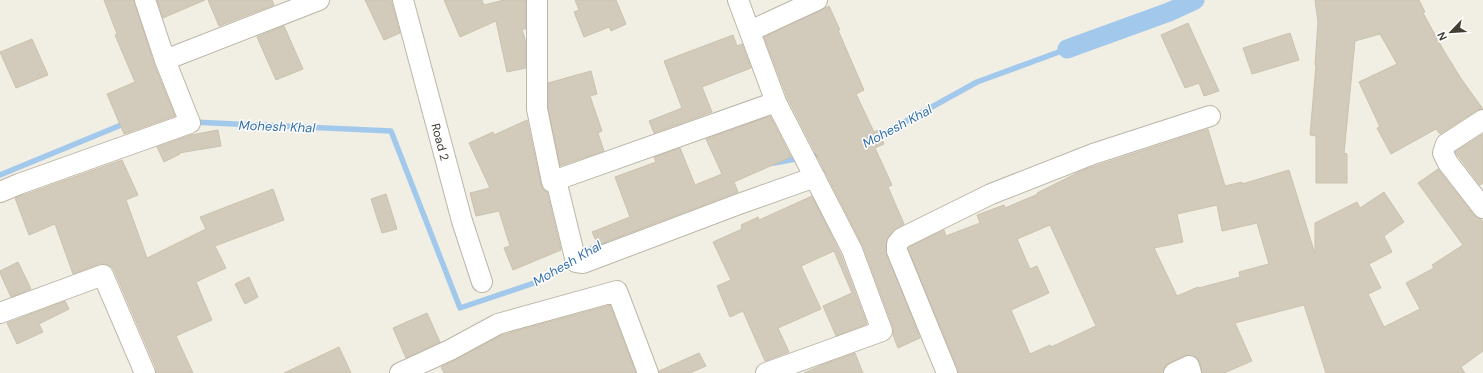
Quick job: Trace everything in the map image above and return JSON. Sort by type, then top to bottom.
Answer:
[{"type":"street","points":[[0,192],[26,181],[190,123],[165,60],[144,0]]},
{"type":"street","points":[[165,60],[320,0]]},
{"type":"street","name":"Road 2","points":[[403,0],[462,221],[482,282]]},
{"type":"street","points":[[537,0],[537,110],[552,182],[776,102]]},
{"type":"street","points":[[738,0],[776,102],[852,250],[882,332],[766,373]]},
{"type":"street","points":[[750,31],[817,0]]},
{"type":"street","points":[[948,373],[897,251],[897,244],[902,238],[990,194],[1094,154],[1210,116]]},
{"type":"street","points":[[1483,120],[1446,144],[1443,153],[1448,163],[1483,208]]},
{"type":"street","points":[[556,180],[576,262],[583,263],[815,177]]},
{"type":"street","points":[[0,312],[103,275],[146,373]]},
{"type":"street","points":[[400,373],[450,350],[498,324],[617,291],[648,373]]},
{"type":"street","points":[[1174,373],[1189,366],[1191,373]]},
{"type":"building","points":[[104,0],[134,0],[154,64],[175,116],[124,134],[107,94],[135,82],[115,35],[117,34]]},
{"type":"building","points":[[157,0],[205,0],[163,18]]},
{"type":"building","points":[[208,0],[272,0],[274,5],[219,26]]},
{"type":"building","points":[[365,0],[391,0],[400,33],[384,40]]},
{"type":"building","points":[[444,0],[482,0],[484,5],[504,0],[526,0],[526,29],[522,29],[526,43],[526,68],[507,72],[496,21],[460,37]]},
{"type":"building","points":[[575,0],[616,0],[626,24],[611,31],[609,27],[584,37],[574,12],[579,10]]},
{"type":"building","points":[[1315,0],[1419,0],[1425,12],[1423,13],[1444,51],[1462,80],[1483,109],[1477,110],[1440,134],[1436,129],[1391,154],[1377,128],[1380,127],[1359,82],[1397,64],[1380,34],[1355,41],[1344,153],[1347,154],[1347,183],[1316,183],[1316,136],[1310,135],[1318,22]]},
{"type":"building","points":[[829,6],[864,90],[856,94],[874,132],[878,130],[884,144],[875,148],[892,185],[888,187],[904,224],[897,228],[888,237],[886,251],[920,338],[898,348],[893,335],[893,327],[863,246],[787,97],[764,37]]},
{"type":"building","points":[[1188,23],[1219,91],[1204,96],[1199,83],[1185,88],[1161,35]]},
{"type":"building","points":[[284,26],[303,69],[276,80],[257,37]]},
{"type":"building","points":[[1290,33],[1299,60],[1252,74],[1243,48]]},
{"type":"building","points":[[733,35],[737,46],[742,44],[751,68],[702,87],[712,112],[654,133],[649,121],[682,108],[664,61]]},
{"type":"building","points":[[32,39],[48,75],[16,88],[0,52]]},
{"type":"building","points":[[591,71],[597,94],[590,96],[602,131],[598,133],[604,151],[560,166],[548,108],[548,83]]},
{"type":"building","points":[[770,116],[791,157],[734,182],[738,192],[598,245],[592,232],[630,217],[615,177],[656,162],[654,157],[680,148],[695,185],[722,174],[706,139]]},
{"type":"building","points":[[527,120],[541,184],[547,192],[561,250],[513,270],[504,248],[510,246],[499,211],[476,216],[470,193],[490,188],[469,143],[493,132],[494,135]]},
{"type":"building","points":[[1208,129],[1225,186],[1242,182],[1242,184],[1289,170],[1315,254],[1315,223],[1357,202],[1360,208],[1384,192],[1404,222],[1384,236],[1392,252],[1369,264],[1381,288],[1368,294],[1384,327],[1420,309],[1406,283],[1434,268],[1432,265],[1463,245],[1418,183],[1438,169],[1474,215],[1483,222],[1483,351],[1461,367],[1465,373],[1326,373],[1304,305],[1235,323],[1252,361],[1224,373],[1202,373],[1200,363],[1197,358],[1190,355],[1184,356],[1169,363],[1165,366],[1163,372],[1161,373],[958,373],[958,369],[908,249],[909,247],[944,230],[946,236],[980,223],[977,215],[1004,205],[1005,208],[1038,194],[1037,193],[1083,170]],"holes":[[[1217,205],[1222,231],[1257,223],[1269,264],[1239,272],[1240,277],[1199,288],[1198,287],[1177,296],[1154,248],[1183,242],[1177,214]],[[1050,225],[1096,326],[1051,347],[1050,345],[1030,354],[1011,310],[1049,293],[1037,266],[1030,269],[1017,239]]]},
{"type":"building","points":[[218,130],[221,146],[179,153],[180,154],[164,162],[157,147],[191,135]]},
{"type":"building","points":[[1483,134],[1483,183],[1480,185],[1455,152]]},
{"type":"building","points":[[122,160],[138,195],[126,200],[147,258],[206,229],[200,217],[273,189],[284,220],[215,246],[226,268],[196,282],[212,320],[176,336],[193,373],[156,373],[156,368],[114,270],[105,264],[99,264],[73,274],[55,224],[29,235],[15,198]]},
{"type":"building","points":[[386,194],[397,229],[382,233],[371,199]]},
{"type":"building","points":[[812,196],[841,255],[867,324],[836,336],[823,306],[852,293],[834,251],[801,266],[821,309],[778,328],[789,352],[765,361],[743,311],[730,317],[717,286],[731,280],[713,242],[742,229],[741,225],[758,217],[759,220]]},
{"type":"building","points":[[18,262],[31,289],[11,297],[0,271]]},
{"type":"building","points":[[249,277],[258,297],[245,304],[235,284]]},
{"type":"building","points":[[65,301],[69,309],[39,324],[43,332],[17,344],[7,323]]},
{"type":"building","points":[[610,305],[636,373],[444,373],[441,367],[502,335]]},
{"type":"building","points":[[427,313],[440,342],[406,358],[393,328]]},
{"type":"building","points":[[339,347],[351,373],[284,373]]},
{"type":"building","points":[[699,353],[706,366],[690,373],[659,373],[659,371]]},
{"type":"building","points":[[855,353],[863,373],[804,373],[822,365]]},
{"type":"waterway","name":"Mohesh Khal","points":[[1067,49],[1169,12],[1195,0]]},
{"type":"waterway","name":"Mohesh Khal","points":[[874,139],[977,82],[1067,49]]},
{"type":"waterway","name":"Mohesh Khal","points":[[192,122],[391,131],[460,308],[537,282],[572,261]]},
{"type":"waterway","name":"Mohesh Khal","points":[[0,175],[126,123]]},
{"type":"waterway","name":"Mohesh Khal","points":[[774,163],[823,154]]},
{"type":"waterway","name":"Mohesh Khal","points":[[586,252],[605,241]]}]
